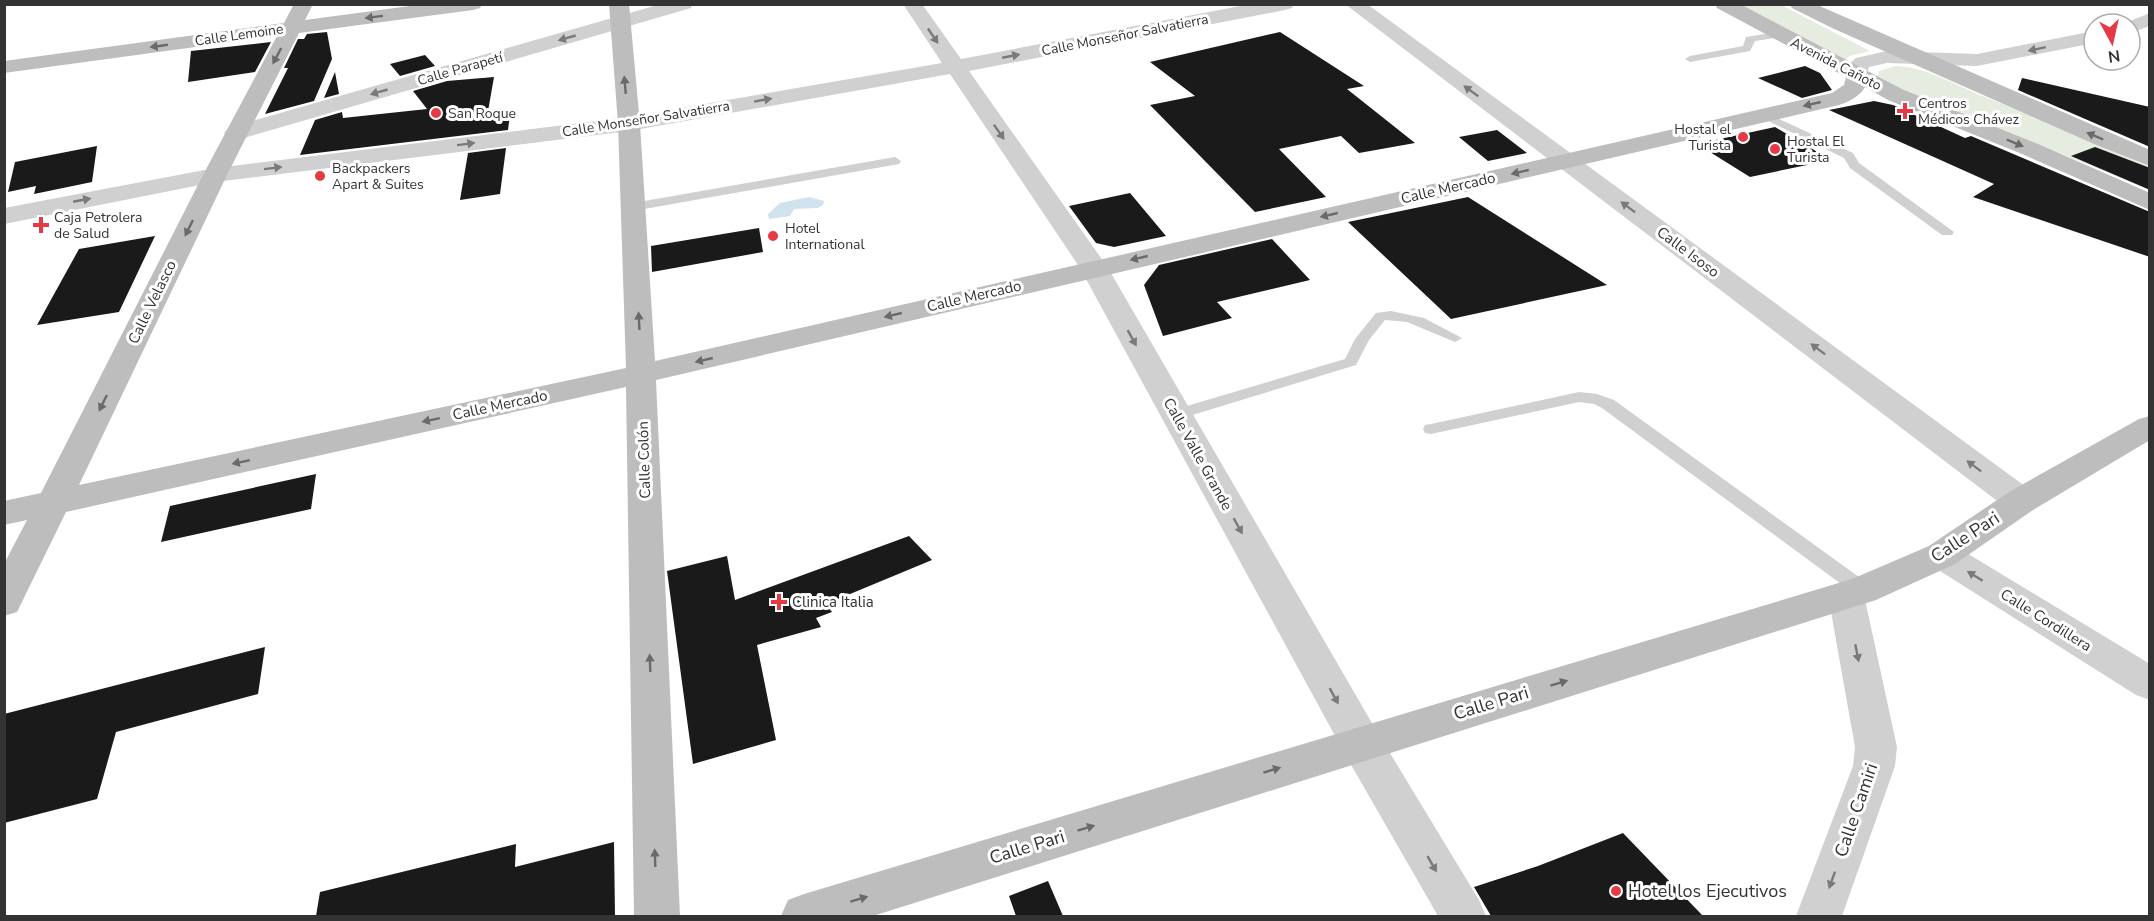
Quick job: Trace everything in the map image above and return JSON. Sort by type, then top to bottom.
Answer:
[{"type":"street","name":"Calle Velasco","points":[[4,602],[236,133],[304,4]]},
{"type":"street","name":"Calle Lemoine","points":[[4,67],[473,4]]},
{"type":"street","name":"Calle Parapetí","points":[[236,133],[620,14],[684,4]]},
{"type":"street","name":"Calle Valle Grande","points":[[912,4],[1094,268],[1361,743],[1463,916]]},
{"type":"street","name":"Calle Monseñor Salvatierra","points":[[4,216],[215,176],[629,124],[954,67],[1285,4]]},
{"type":"street","name":"Calle Isoso","points":[[1354,4],[2021,501]]},
{"type":"street","name":"Avenida Cañoto","points":[[1724,4],[1857,76],[2150,202]]},
{"type":"street","points":[[1799,4],[1834,22],[2150,159]]},
{"type":"street","name":"Calle Colón","points":[[620,14],[629,124],[641,374],[657,916]]},
{"type":"street","points":[[1921,59],[1977,60],[2082,38]]},
{"type":"street","name":"Calle Mercado","points":[[4,513],[641,374],[1839,98],[1854,88],[1858,65],[1863,62],[1887,57],[1921,59]]},
{"type":"street","name":"Calle Pari","points":[[804,916],[1855,593],[1942,555],[2021,501],[2150,426]]},
{"type":"street","name":"Calle Cordillera","points":[[1942,555],[2150,684]]},
{"type":"street","name":"Calle Camiri","points":[[1819,916],[1874,766],[1876,747],[1855,593]]},
{"type":"lane","points":[[1690,59],[1746,49],[1750,39],[1778,34]]},
{"type":"lane","points":[[1764,115],[1849,156],[1854,165],[1947,232]]},
{"type":"lane","points":[[633,207],[895,161]]},
{"type":"lane","points":[[1176,415],[1350,362],[1362,339],[1381,316],[1398,314],[1412,317],[1455,338]]},
{"type":"lane","points":[[1431,429],[1579,397],[1597,399],[1608,404],[1655,437],[1855,593]]},
{"type":"shaded area","points":[[1742,5],[1781,5],[1870,51],[1850,56],[1845,60]]},
{"type":"shaded area","points":[[1895,66],[1918,69],[1940,77],[2149,165],[2149,189],[1909,93],[1878,76],[1879,71]]},
{"type":"water","points":[[809,197],[824,201],[823,205],[818,208],[794,209],[790,216],[769,219],[768,214],[780,203]]},
{"type":"building","points":[[327,32],[332,59],[314,101],[265,114],[288,68],[284,68],[298,39],[304,39],[307,34]]},
{"type":"building","points":[[1280,32],[1364,86],[1347,89],[1415,143],[1359,153],[1341,136],[1279,149],[1326,197],[1255,212],[1150,105],[1195,96],[1150,62]]},
{"type":"building","points":[[271,42],[255,72],[188,82],[191,51]]},
{"type":"building","points":[[425,55],[435,66],[400,76],[390,64]]},
{"type":"building","points":[[1805,66],[1820,73],[1832,90],[1802,98],[1758,78]]},
{"type":"building","points":[[335,72],[339,94],[324,98]]},
{"type":"building","name":"San Roque","points":[[494,77],[487,117],[510,114],[508,130],[300,155],[315,120],[342,112],[343,118],[427,109],[413,91],[447,81]]},
{"type":"building","points":[[2022,78],[2150,107],[2150,147],[2018,90]]},
{"type":"building","points":[[1874,101],[1893,105],[1965,138],[1971,136],[2150,212],[2150,257],[1973,197],[1994,184],[1829,110]]},
{"type":"building","points":[[1775,127],[1831,160],[1750,177],[1697,144]]},
{"type":"building","points":[[1497,130],[1527,153],[1488,161],[1459,137]]},
{"type":"building","name":"Caja Petrolera de Salud","points":[[97,146],[92,182],[34,194],[36,186],[8,192],[15,162]]},
{"type":"building","points":[[2095,147],[2150,168],[2150,190],[2071,156]]},
{"type":"building","points":[[506,148],[500,194],[460,200],[468,153]]},
{"type":"building","points":[[1130,193],[1166,236],[1114,247],[1096,243],[1069,206]]},
{"type":"building","points":[[1468,197],[1607,285],[1451,319],[1348,222]]},
{"type":"building","points":[[759,228],[763,252],[652,272],[651,246]]},
{"type":"building","points":[[155,236],[119,312],[37,325],[79,249]]},
{"type":"building","points":[[1272,239],[1310,280],[1217,302],[1232,318],[1163,336],[1144,285],[1159,265]]},
{"type":"building","points":[[316,474],[311,509],[161,542],[170,506]]},
{"type":"building","points":[[909,536],[932,560],[826,604],[832,612],[816,618],[821,627],[757,645],[776,740],[693,764],[667,571],[727,556],[735,600]]},
{"type":"building","points":[[265,647],[258,694],[116,732],[97,799],[4,823],[4,714]]},
{"type":"building","name":"Hotel los Ejecutivos","points":[[1623,833],[1703,916],[1491,916],[1474,887],[1538,866]]},
{"type":"building","points":[[614,842],[615,916],[316,916],[320,892],[516,844],[515,867]]},
{"type":"building","points":[[1048,881],[1063,916],[1016,916],[1009,896]]},
{"type":"place","name":"Centros Médicos Chávez","points":[[1905,111]]},
{"type":"place","name":"San Roque","points":[[436,113]]},
{"type":"place","name":"Hostal el Turista","points":[[1743,137]]},
{"type":"place","name":"Hostal El Turista","points":[[1775,149]]},
{"type":"place","name":"Backpackers Apart & Suites","points":[[320,176]]},
{"type":"place","name":"Caja Petrolera de Salud","points":[[41,225]]},
{"type":"place","name":"Hotel International","points":[[773,236]]},
{"type":"place","name":"Clinica Italia","points":[[779,602]]},
{"type":"place","name":"Hotel los Ejecutivos","points":[[1616,891]]}]
